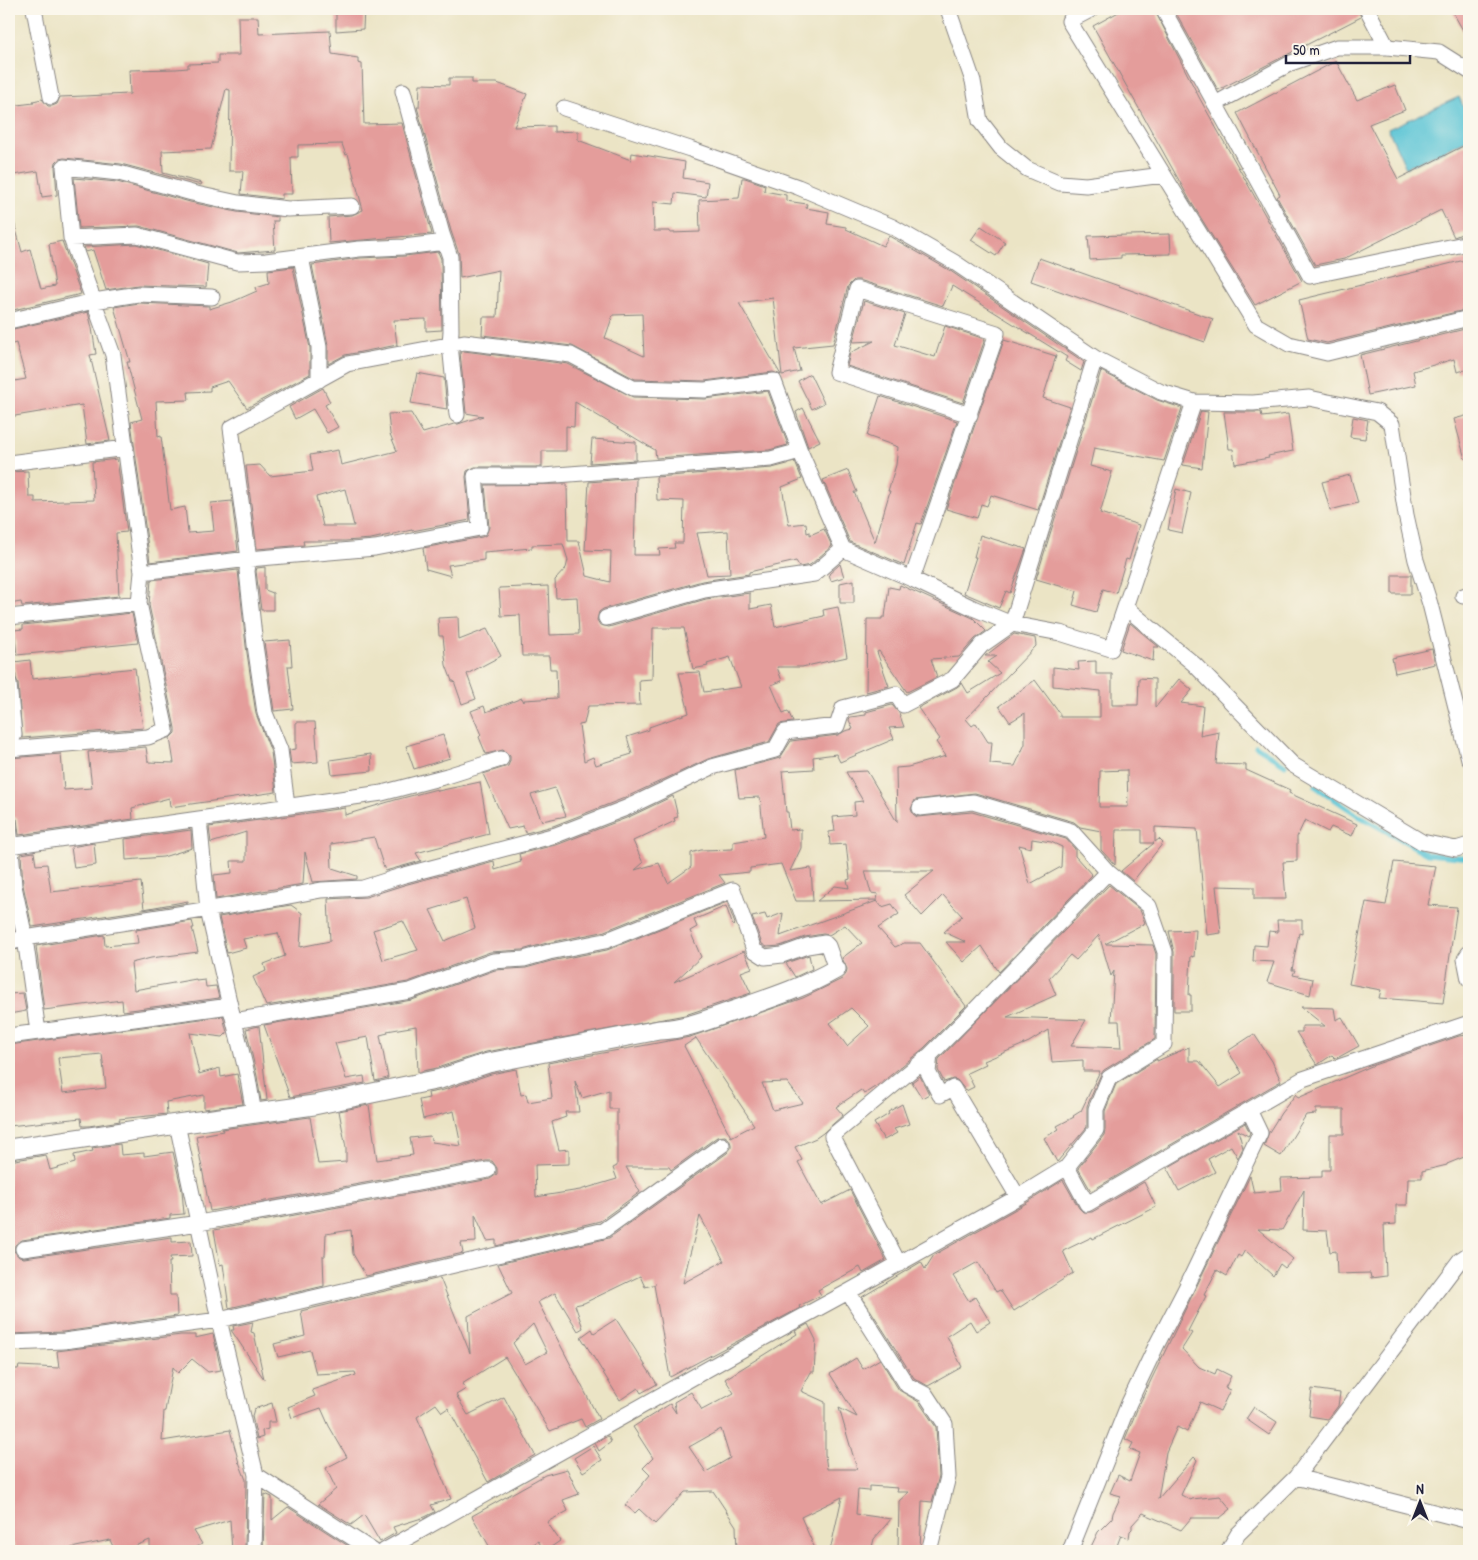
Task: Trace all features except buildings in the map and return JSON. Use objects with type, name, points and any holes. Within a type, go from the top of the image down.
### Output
[{"type":"street","points":[[34,9],[51,97]]},
{"type":"street","points":[[948,9],[973,81],[980,121],[1001,148],[1027,168],[1060,183],[1086,185],[1163,175]]},
{"type":"street","points":[[1092,9],[1070,21],[1256,325],[1289,344],[1327,353],[1469,318]]},
{"type":"street","points":[[1163,9],[1310,276],[1469,244]]},
{"type":"street","points":[[1366,9],[1387,47]]},
{"type":"street","points":[[1215,104],[1291,63],[1337,47],[1387,47],[1439,52],[1469,70]]},
{"type":"street","points":[[403,91],[450,257],[450,344],[457,415]]},
{"type":"street","points":[[564,108],[789,184],[893,227],[954,262],[1095,358],[1161,392],[1194,402],[1253,403],[1309,398],[1377,412],[1392,424],[1406,516],[1416,560],[1430,604],[1469,759]]},
{"type":"street","points":[[9,749],[148,736],[166,730],[139,603],[142,572],[113,356],[71,238],[64,167],[119,173],[192,193],[238,203],[288,209],[352,206]]},
{"type":"street","points":[[71,238],[137,235],[237,262],[445,242]]},
{"type":"street","points":[[301,257],[319,348],[319,380]]},
{"type":"street","points":[[912,579],[970,415],[997,334],[857,289],[836,372],[970,415]]},
{"type":"street","points":[[9,321],[94,301],[138,294],[212,297]]},
{"type":"street","points":[[287,806],[280,750],[265,713],[248,581],[249,559],[231,428],[347,364],[464,342],[571,356],[633,388],[705,390],[774,381],[800,451],[843,549],[1012,624],[1060,633],[1111,649],[1194,402]]},
{"type":"street","points":[[9,943],[26,938],[208,910],[321,890],[363,888],[401,876],[556,835],[626,808],[712,766],[776,750],[785,732],[837,726],[843,708],[896,694],[903,705],[953,679],[982,645],[1012,624],[1095,358]]},
{"type":"street","points":[[9,463],[126,448]]},
{"type":"street","points":[[142,572],[249,559],[375,548],[480,528],[475,476],[543,476],[771,459],[800,451]]},
{"type":"street","points":[[606,618],[704,590],[814,574],[843,549]]},
{"type":"street","points":[[9,617],[139,603]]},
{"type":"street","points":[[1125,607],[1194,664],[1293,765],[1422,842],[1456,849],[1469,845]]},
{"type":"street","points":[[9,684],[14,735],[9,742]]},
{"type":"street","points":[[10,846],[382,793],[448,776],[501,759]]},
{"type":"street","points":[[384,1551],[407,1546],[745,1348],[899,1264],[1067,1168],[1096,1130],[1096,1109],[1109,1078],[1164,1044],[1166,952],[1149,906],[1108,872],[1071,831],[973,802],[920,808]]},
{"type":"street","points":[[199,819],[208,910],[248,1078],[254,1114]]},
{"type":"street","points":[[9,824],[14,886],[26,938],[38,1032]]},
{"type":"street","points":[[899,1264],[832,1136],[930,1055],[1108,872]]},
{"type":"street","points":[[9,1149],[314,1106],[440,1079],[488,1063],[659,1030],[679,1029],[793,991],[836,969],[828,946],[825,943],[807,946],[782,955],[765,956],[754,950],[733,890],[605,941],[524,959],[492,961],[410,991],[234,1021]]},
{"type":"street","points":[[1469,953],[1465,959],[1469,979]]},
{"type":"street","points":[[9,1036],[230,1006]]},
{"type":"street","points":[[1067,1168],[1087,1204],[1303,1079],[1469,1023]]},
{"type":"street","points":[[930,1055],[928,1072],[940,1095],[954,1088],[1018,1197]]},
{"type":"street","points":[[1070,1551],[1129,1403],[1156,1344],[1186,1290],[1260,1133],[1250,1110]]},
{"type":"street","points":[[176,1124],[219,1320],[256,1475],[254,1551]]},
{"type":"street","points":[[9,1342],[64,1341],[219,1320],[604,1230],[722,1145]]},
{"type":"street","points":[[23,1249],[199,1223],[488,1170]]},
{"type":"street","points":[[1228,1551],[1238,1534],[1296,1477],[1460,1260],[1469,1254]]},
{"type":"street","points":[[848,1292],[907,1385],[926,1395],[945,1424],[948,1477],[928,1551]]},
{"type":"street","points":[[256,1475],[353,1540],[373,1551]]},
{"type":"street","points":[[1296,1477],[1469,1520]]},
{"type":"water","points":[[1459,97],[1469,119],[1469,139],[1406,168],[1388,129]]},
{"type":"waterway","points":[[1256,746],[1285,765]]},
{"type":"waterway","points":[[1316,787],[1359,816],[1427,854],[1469,858]]}]
